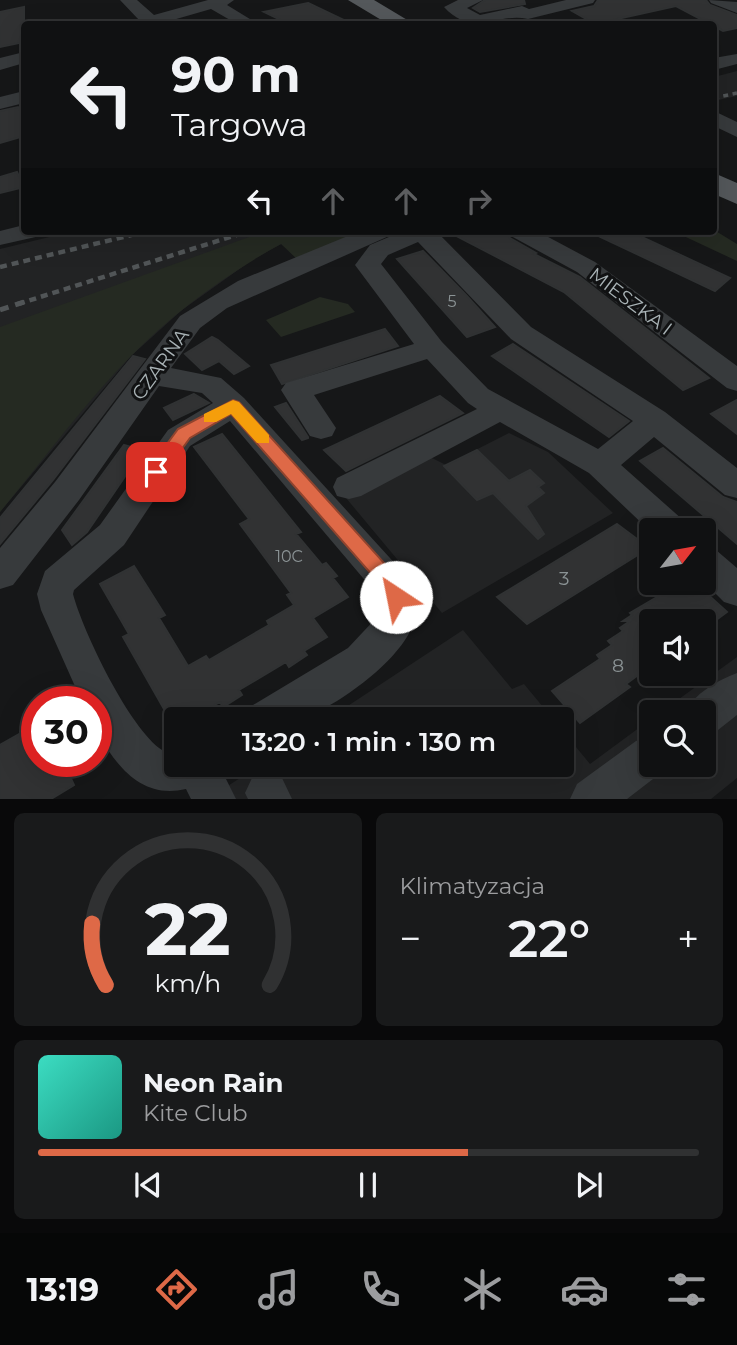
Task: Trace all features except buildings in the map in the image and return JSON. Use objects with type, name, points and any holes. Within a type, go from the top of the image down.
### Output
[{"type":"main road","points":[[358,0],[413,21]]},
{"type":"main road","points":[[391,0],[413,21]]},
{"type":"main road","points":[[717,184],[737,195]]},
{"type":"main road","points":[[717,210],[737,221]]},
{"type":"street","points":[[128,0],[151,21]]},
{"type":"street","points":[[151,0],[160,12],[153,21]]},
{"type":"street","points":[[475,0],[452,7],[478,20],[587,0]]},
{"type":"street","points":[[498,0],[543,21]]},
{"type":"street","points":[[717,0],[737,8]]},
{"type":"street","points":[[155,21],[219,2],[245,21]]},
{"type":"street","points":[[0,64],[21,58]]},
{"type":"street","points":[[717,63],[737,59]]},
{"type":"street","points":[[0,73],[21,75]]},
{"type":"street","points":[[0,103],[21,98]]},
{"type":"street","points":[[717,119],[737,131]]},
{"type":"street","points":[[0,238],[21,233]]},
{"type":"street","name":"CZARNA","points":[[0,574],[153,375],[190,322],[203,311],[247,287],[371,235]]},
{"type":"street","points":[[416,235],[379,250],[369,260],[368,265],[432,348],[470,389],[496,408],[600,465],[658,518]]},
{"type":"street","points":[[426,235],[521,333],[654,420],[737,486]]},
{"type":"street","name":"MIESZKA I","points":[[526,235],[586,267],[737,381]]},
{"type":"street","points":[[321,429],[296,390],[432,348]]},
{"type":"street","points":[[153,375],[211,385],[233,405],[387,580],[396,597],[397,616],[390,634],[374,650],[286,707]]},
{"type":"street","points":[[164,771],[155,770],[138,759],[117,727],[59,610],[55,594],[64,575],[100,547],[121,524],[179,438],[233,405]]},
{"type":"street","points":[[349,487],[487,417],[496,408]]},
{"type":"street","points":[[600,465],[654,420]]},
{"type":"street","points":[[716,571],[737,591]]},
{"type":"street","points":[[716,707],[737,691]]},
{"type":"street","points":[[592,799],[639,764]]},
{"type":"street","points":[[202,777],[214,799]]},
{"type":"shaded area","points":[[737,71],[737,96],[717,100],[717,76]]},
{"type":"shaded area","points":[[717,232],[737,244],[737,261],[682,235],[717,235]]},
{"type":"shaded area","points":[[58,235],[298,235],[252,260],[182,310],[131,356],[0,512],[0,249]]},
{"type":"shaded area","points":[[255,235],[361,235],[299,261],[281,244],[202,294],[165,324],[114,374],[0,512],[0,327]]},
{"type":"shaded area","points":[[320,297],[348,304],[355,312],[281,337],[266,320]]},
{"type":"shaded area","points":[[509,433],[548,452],[613,513],[442,613],[346,498],[430,457],[446,465]]},
{"type":"shaded area","points":[[463,630],[512,689],[524,684],[543,707],[346,707]]},
{"type":"shaded area","points":[[737,657],[737,778],[711,799],[208,799],[242,777],[574,777],[574,745],[590,764],[639,728],[639,777],[716,777],[716,700],[678,700],[697,686],[716,686],[716,672]]},
{"type":"railway","points":[[717,97],[737,93]]},
{"type":"railway","points":[[0,267],[132,235]]},
{"type":"railway","points":[[18,304],[236,235]]},
{"type":"railway","points":[[18,304],[24,302]]},
{"type":"railway","points":[[0,310],[18,304]]},
{"type":"slow traffic","points":[[210,418],[233,405],[263,439]]},
{"type":"route","points":[[156,472],[179,438],[233,405],[387,580],[396,597]]}]
